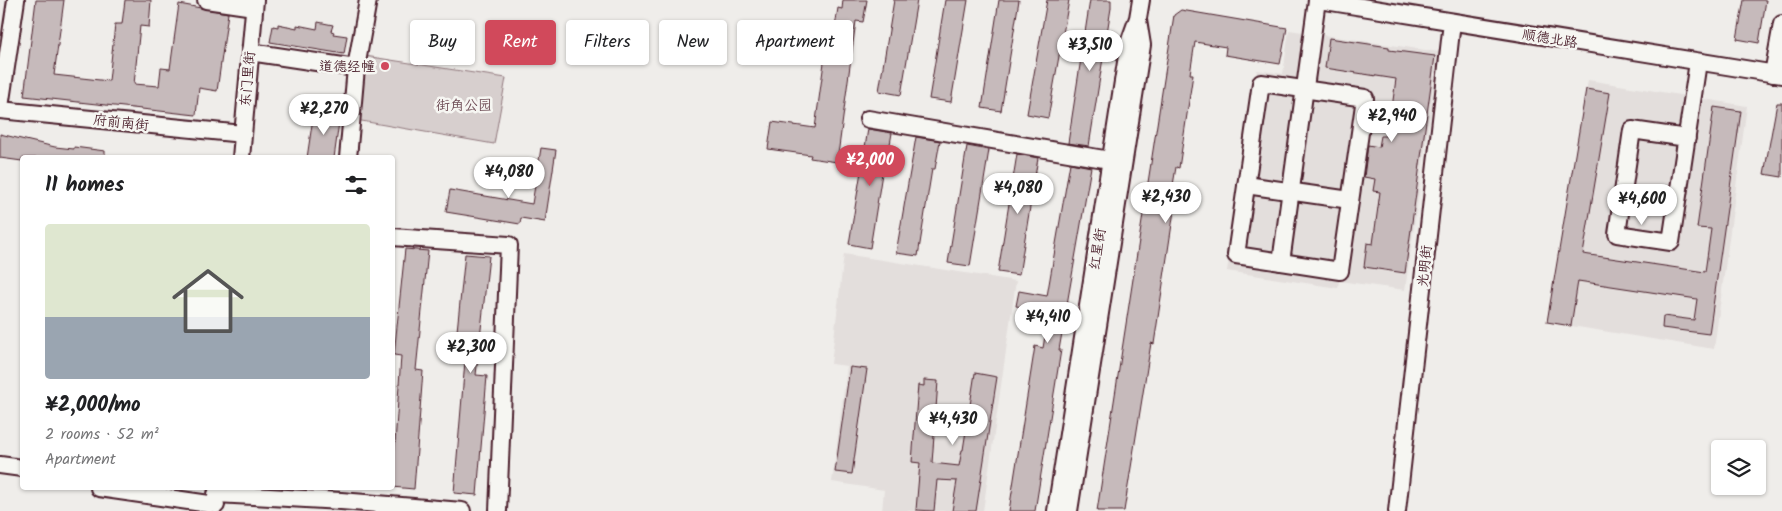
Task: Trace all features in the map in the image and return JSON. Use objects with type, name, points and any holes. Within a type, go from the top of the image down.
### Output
[{"type":"street","points":[[0,108],[16,0]]},
{"type":"street","points":[[206,0],[254,4]]},
{"type":"street","points":[[348,155],[356,68],[368,0]]},
{"type":"street","name":"红星街","points":[[1056,511],[1129,43],[1138,18],[1140,0]]},
{"type":"street","points":[[1281,262],[1318,0]]},
{"type":"street","name":"顺德北路","points":[[1318,0],[1778,75]]},
{"type":"street","name":"东门里街","points":[[241,155],[254,4]]},
{"type":"street","name":"红星街","points":[[1070,511],[1142,45],[1138,18]]},
{"type":"street","name":"光明街","points":[[1397,511],[1452,22]]},
{"type":"street","points":[[1778,75],[1782,24]]},
{"type":"street","points":[[250,52],[356,68]]},
{"type":"street","points":[[1687,138],[1632,130],[1617,234],[1671,242],[1687,138],[1698,62]]},
{"type":"street","points":[[1261,83],[1365,98],[1340,271],[1236,255],[1246,185],[1261,83]]},
{"type":"street","name":"府前南街","points":[[0,108],[243,134]]},
{"type":"street","points":[[868,119],[1110,160]]},
{"type":"street","points":[[1246,185],[1350,200]]},
{"type":"street","points":[[395,237],[509,245],[498,511]]},
{"type":"street","points":[[0,465],[20,468]]},
{"type":"street","points":[[120,490],[216,499],[341,501],[462,511]]},
{"type":"shaded area","points":[[1289,30],[1439,52],[1405,290],[1339,281],[1338,288],[1227,271],[1257,70],[1283,74]]},
{"type":"shaded area","points":[[1588,80],[1747,106],[1714,349],[1547,322]]},
{"type":"shaded area","points":[[844,254],[1016,281],[983,511],[882,511],[884,490],[832,482],[847,366],[831,364]]},
{"type":"green space","name":"街角公园","points":[[365,56],[410,63],[410,65],[423,65],[506,78],[494,144],[356,120]]},
{"type":"building","points":[[36,0],[64,0],[54,75],[109,81],[115,24],[122,24],[125,0],[151,0],[149,27],[140,26],[134,84],[159,86],[161,68],[170,69],[179,4],[228,13],[217,91],[199,88],[196,115],[24,96]]},
{"type":"building","points":[[843,0],[867,0],[863,22],[856,21],[853,43],[853,20],[836,20],[838,8],[842,9]]},
{"type":"building","points":[[894,0],[917,0],[901,95],[879,91]]},
{"type":"building","points":[[945,0],[968,0],[951,102],[929,99]]},
{"type":"building","points":[[999,0],[1019,0],[1001,111],[982,108]]},
{"type":"building","points":[[1047,0],[1069,0],[1048,118],[1027,114]]},
{"type":"building","points":[[1090,0],[1111,0],[1111,8],[1089,146],[1068,143]]},
{"type":"building","points":[[1744,0],[1766,0],[1759,43],[1737,39]]},
{"type":"building","points":[[1181,10],[1287,28],[1280,64],[1225,55],[1226,47],[1195,42],[1190,74],[1193,74],[1179,168],[1176,167],[1170,203],[1175,204],[1154,344],[1151,343],[1124,511],[1097,511],[1174,15]]},
{"type":"building","points":[[318,22],[333,25],[331,31],[334,32],[333,34],[347,36],[344,54],[270,42],[273,26],[278,27],[278,24],[297,28],[297,25],[317,29]]},
{"type":"building","points":[[1329,38],[1389,47],[1389,50],[1435,56],[1405,273],[1364,267],[1367,243],[1373,244],[1380,192],[1373,191],[1375,179],[1364,177],[1368,145],[1379,147],[1381,136],[1388,136],[1396,79],[1325,68]]},
{"type":"building","points":[[824,65],[850,65],[837,162],[810,158],[811,155],[768,149],[772,122],[815,128]]},
{"type":"building","points":[[1586,89],[1610,93],[1583,254],[1705,272],[1711,229],[1697,228],[1714,107],[1741,111],[1709,334],[1662,328],[1663,316],[1694,320],[1697,299],[1578,281],[1571,326],[1547,322]]},
{"type":"building","points":[[1777,103],[1782,103],[1782,177],[1764,174]]},
{"type":"building","points":[[314,111],[340,115],[334,155],[307,155]]},
{"type":"building","points":[[868,129],[892,133],[887,161],[884,161],[870,248],[849,244]]},
{"type":"building","points":[[0,134],[55,147],[74,149],[74,147],[105,151],[105,155],[20,155],[20,161],[0,158]]},
{"type":"building","points":[[916,137],[940,141],[935,169],[932,169],[918,256],[896,253]]},
{"type":"building","points":[[967,146],[989,150],[970,266],[948,263]]},
{"type":"building","points":[[541,148],[556,150],[545,222],[521,218],[520,224],[446,212],[450,190],[532,204]]},
{"type":"building","points":[[1017,154],[1038,158],[1019,275],[998,272]]},
{"type":"building","points":[[1070,163],[1091,167],[1059,350],[1061,350],[1035,511],[1009,511],[1035,346],[1043,348],[1049,312],[1016,306],[1019,291],[1047,296]]},
{"type":"building","points":[[405,249],[428,251],[416,370],[423,371],[414,489],[395,487],[395,443],[401,356],[395,355]]},
{"type":"building","points":[[465,254],[489,256],[476,375],[487,376],[477,495],[454,493],[465,361],[454,360]]},
{"type":"building","points":[[850,367],[867,369],[852,474],[835,472]]},
{"type":"building","points":[[975,373],[997,377],[976,511],[952,511],[957,481],[937,480],[934,511],[916,510],[920,463],[912,462],[918,385],[924,386],[924,380],[938,381],[932,463],[959,466]]},
{"type":"place","name":"道德经幢","points":[[385,66]]}]
